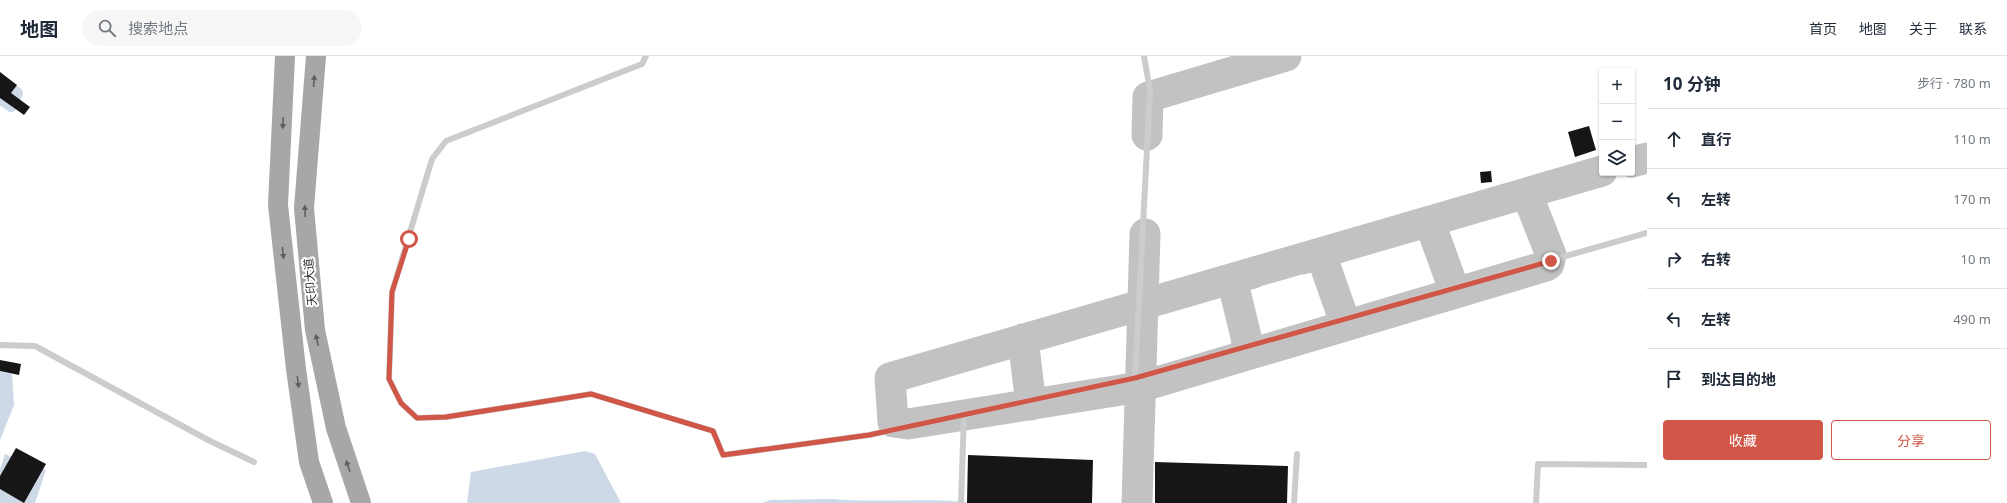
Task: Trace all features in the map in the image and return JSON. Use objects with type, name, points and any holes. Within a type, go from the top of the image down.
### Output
[{"type":"main road","name":"天印大道","points":[[285,56],[278,205],[296,369],[308,455],[323,503]]},
{"type":"main road","name":"天印大道","points":[[316,56],[304,208],[314,330],[336,428],[361,503]]},
{"type":"lane","points":[[646,56],[642,64],[446,141],[432,159],[392,292],[389,379],[401,403],[417,418],[439,417],[591,394],[713,431],[723,455],[869,435],[1135,378],[1647,233]]},
{"type":"lane","points":[[1135,378],[1150,91],[1144,56]]},
{"type":"lane","points":[[0,345],[35,346],[208,440],[254,462]]},
{"type":"lane","points":[[961,503],[964,415]]},
{"type":"lane","points":[[1294,503],[1297,454]]},
{"type":"lane","points":[[1536,503],[1538,464],[1647,465]]},
{"type":"water","points":[[0,371],[12,374],[14,405],[0,440]]},
{"type":"water","points":[[585,451],[595,454],[621,503],[467,503],[471,472]]},
{"type":"water","points":[[5,454],[46,470],[35,503],[0,503],[0,469]]},
{"type":"water","points":[[770,500],[941,500],[977,503],[762,503]]},
{"type":"building","points":[[0,72],[17,85],[11,93],[30,107],[24,115],[0,98]]},
{"type":"building","points":[[1589,126],[1596,150],[1575,157],[1568,132]]},
{"type":"building","points":[[1491,171],[1492,182],[1481,183],[1480,172]]},
{"type":"building","points":[[0,360],[21,364],[19,375],[0,371]]},
{"type":"building","points":[[16,448],[46,464],[24,503],[0,489],[0,476]]},
{"type":"building","points":[[968,455],[1093,460],[1092,503],[967,503]]},
{"type":"building","points":[[1155,462],[1288,466],[1287,503],[1155,503]]},
{"type":"waterway","points":[[0,82],[17,93],[11,106],[0,98]]},
{"type":"taxiway","points":[[1147,135],[1148,97],[1286,56]]},
{"type":"taxiway","points":[[1635,161],[1647,158]]},
{"type":"taxiway","points":[[1527,194],[1551,255],[1549,264],[1546,266],[1140,387],[908,424],[893,422],[890,378],[1335,250],[1599,172]]},
{"type":"taxiway","points":[[1430,223],[1452,284],[1453,288],[1449,295]]},
{"type":"taxiway","points":[[1137,503],[1145,234]]},
{"type":"taxiway","points":[[1302,259],[1321,254],[1342,314],[1342,319],[1338,328]]},
{"type":"taxiway","points":[[1241,357],[1248,345],[1232,279],[1253,273]]},
{"type":"taxiway","points":[[1023,339],[1031,405]]},
{"type":"route","points":[[409,239],[392,292],[389,379],[401,403],[417,418],[446,417],[591,394],[638,410],[713,431],[723,455],[869,435],[1135,378],[1551,261]]}]
